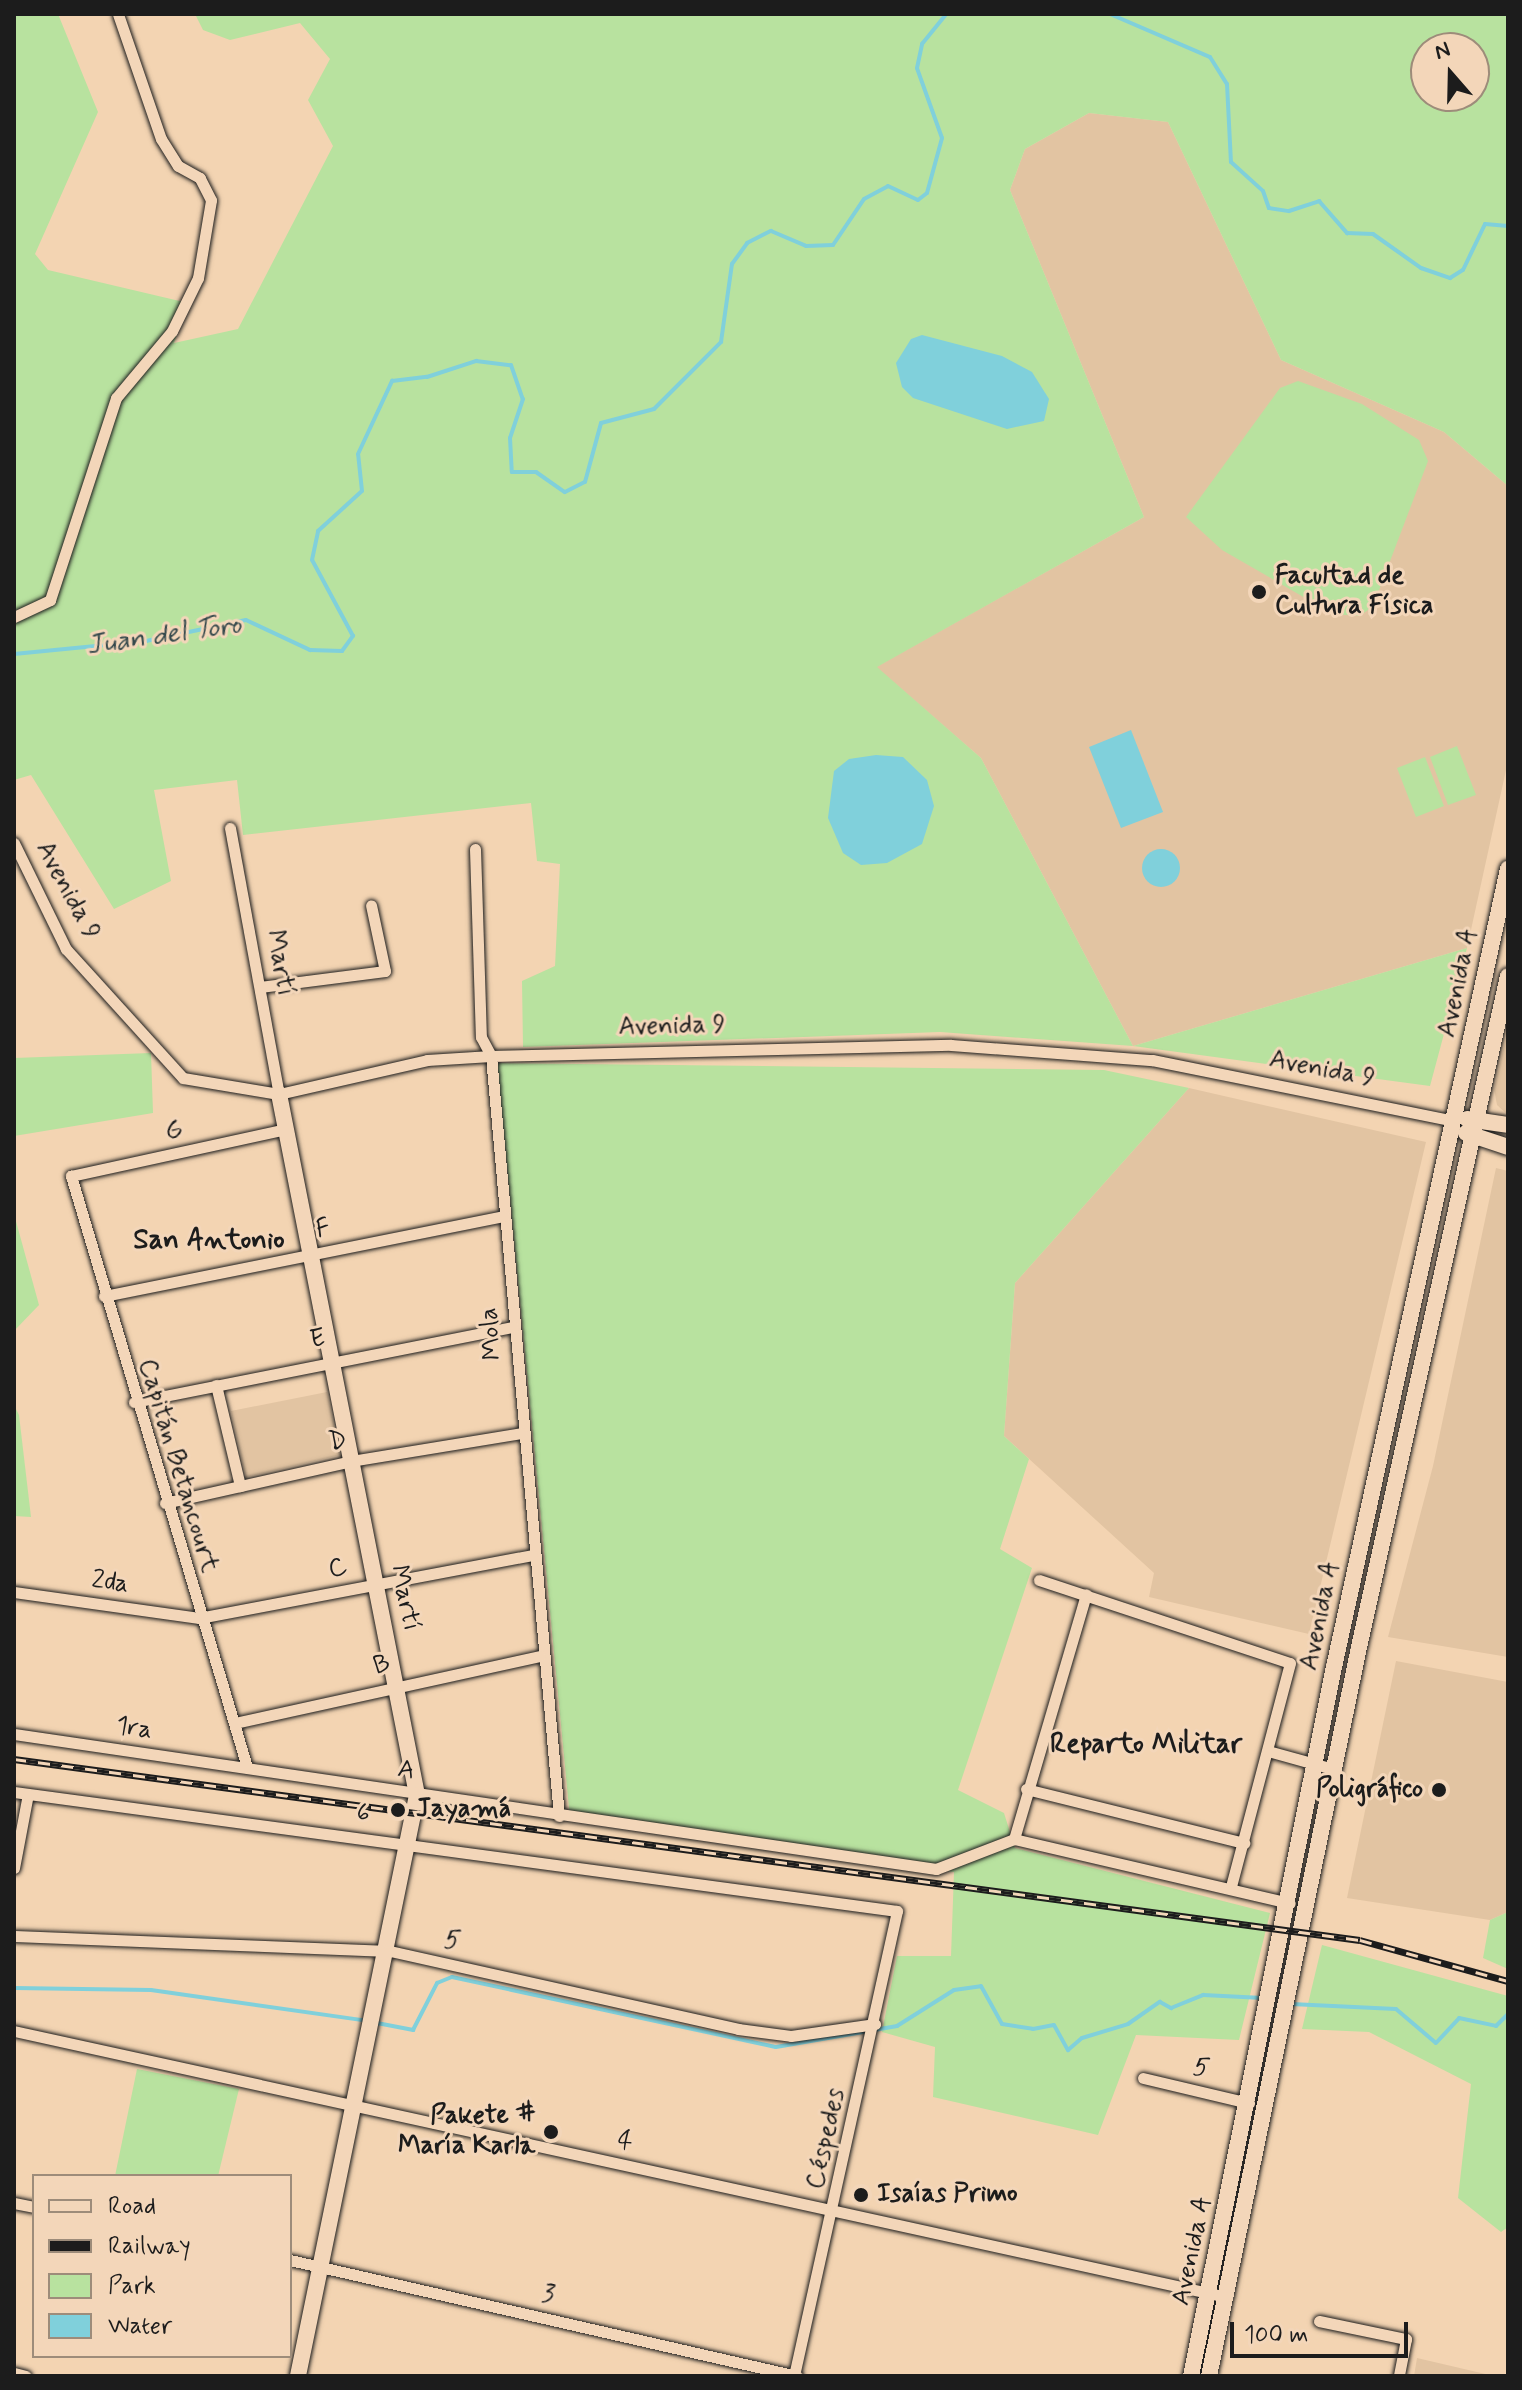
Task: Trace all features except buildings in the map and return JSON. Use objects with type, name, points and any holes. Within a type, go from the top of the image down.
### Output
[{"type":"main road","name":"Avenida A","points":[[1209,2376],[1286,2014],[1281,1990],[1290,1903],[1313,1765],[1508,869]]},
{"type":"main road","name":"Avenida A","points":[[1191,2376],[1268,2010],[1281,1990],[1333,1769],[1508,976]]},
{"type":"main road","name":"Martí","points":[[279,1094],[398,1685],[417,1795],[390,1951],[298,2376]]},
{"type":"main road","name":"Avenida 9","points":[[1454,1121],[1476,1117],[1508,1125]]},
{"type":"main road","points":[[1454,1121],[1472,1139],[1508,1147]]},
{"type":"street","points":[[14,617],[50,600],[116,398],[172,331],[198,278],[211,200],[200,178],[178,166],[161,139],[118,14]]},
{"type":"street","name":"Martí","points":[[230,828],[279,1094]]},
{"type":"street","name":"Avenida 9","points":[[14,843],[66,949],[183,1078],[279,1094],[327,1079],[491,1056],[966,1046],[1152,1060],[1454,1121]]},
{"type":"street","name":"Mola","points":[[475,849],[481,1037],[491,1056],[540,1656],[559,1816]]},
{"type":"street","points":[[260,987],[385,971],[371,905]]},
{"type":"street","name":"G","points":[[71,1176],[286,1129]]},
{"type":"street","name":"Capitán Betancourt","points":[[71,1176],[134,1402],[247,1767]]},
{"type":"street","name":"F","points":[[104,1296],[504,1216]]},
{"type":"street","name":"E","points":[[134,1402],[331,1359],[513,1327]]},
{"type":"street","points":[[216,1385],[240,1486]]},
{"type":"street","name":"D","points":[[165,1503],[351,1461],[522,1433]]},
{"type":"street","name":"C","points":[[199,1618],[532,1555]]},
{"type":"street","points":[[1039,1580],[1290,1663],[1231,1886]]},
{"type":"street","name":"2da","points":[[14,1592],[199,1618]]},
{"type":"street","points":[[1086,1594],[1026,1789],[1014,1839],[1231,1886],[1290,1903]]},
{"type":"street","name":"B","points":[[235,1723],[540,1656]]},
{"type":"street","name":"1ra","points":[[14,1734],[247,1767]]},
{"type":"street","points":[[1268,1751],[1333,1769]]},
{"type":"street","name":"A","points":[[247,1767],[417,1795],[936,1869],[1014,1839]]},
{"type":"street","points":[[1026,1789],[1244,1843]]},
{"type":"street","name":"6","points":[[14,1792],[411,1842],[897,1911]]},
{"type":"street","points":[[14,1868],[28,1794]]},
{"type":"street","name":"Céspedes","points":[[795,2376],[897,1911]]},
{"type":"street","name":"5","points":[[14,1936],[390,1951],[738,2029],[791,2036],[874,2024]]},
{"type":"street","name":"4","points":[[14,2031],[1227,2297]]},
{"type":"street","name":"5","points":[[1143,2078],[1249,2103]]},
{"type":"street","name":"3","points":[[292,2260],[795,2376]]},
{"type":"street","points":[[1319,2321],[1406,2339],[1399,2376]]},
{"type":"street","points":[[14,2373],[26,2376]]},
{"type":"shaded area","name":"Facultad de Cultura Física","points":[[1089,113],[1168,122],[1281,360],[1444,432],[1508,486],[1508,761],[1467,948],[1133,1046],[981,758],[876,667],[1144,517],[1010,190],[1025,149]]},
{"type":"shaded area","points":[[1508,1029],[1508,1115],[1497,1105],[1494,1089]]},
{"type":"shaded area","points":[[1189,1088],[1426,1142],[1309,1634],[1149,1597],[1154,1573],[1004,1436],[1015,1283]]},
{"type":"shaded area","points":[[1496,1168],[1508,1171],[1508,1657],[1388,1637],[1433,1466]]},
{"type":"shaded area","points":[[327,1392],[340,1455],[246,1477],[231,1411]]},
{"type":"shaded area","name":"Poligráfico","points":[[1396,1661],[1508,1682],[1508,1912],[1490,1920],[1347,1898]]},
{"type":"shaded area","points":[[1417,2358],[1494,2376],[1414,2376]]},
{"type":"green space","points":[[14,14],[58,14],[98,112],[35,254],[48,270],[188,303],[174,343],[238,329],[333,146],[308,100],[330,59],[300,23],[230,40],[203,30],[195,14],[1508,14],[1508,486],[1444,432],[1281,360],[1168,122],[1089,113],[1025,149],[1010,190],[1144,517],[877,667],[981,758],[1133,1046],[940,1032],[523,1047],[522,981],[555,966],[560,864],[537,861],[531,803],[243,835],[237,780],[154,790],[171,881],[114,909],[31,775],[14,780]]},
{"type":"green space","points":[[1298,381],[1362,404],[1419,440],[1428,461],[1373,606],[1360,616],[1333,614],[1222,550],[1186,517],[1280,388]]},
{"type":"green space","points":[[1457,746],[1476,795],[1448,805],[1430,757]]},
{"type":"green space","points":[[1425,757],[1444,806],[1416,817],[1397,768]]},
{"type":"green space","points":[[1467,948],[1430,1086],[1133,1046]]},
{"type":"green space","points":[[151,1053],[153,1113],[14,1136],[14,1058]]},
{"type":"green space","points":[[497,1063],[1104,1070],[1189,1088],[1015,1283],[1004,1436],[1029,1459],[1000,1549],[1032,1568],[958,1790],[1004,1813],[1015,1848],[1270,1913],[1239,2040],[1136,2035],[1098,2135],[933,2097],[935,2047],[882,2032],[897,1956],[951,1956],[954,1872],[570,1818]]},
{"type":"green space","points":[[14,1214],[39,1305],[14,1331]]},
{"type":"green space","points":[[14,1405],[19,1415],[31,1517],[14,1516]]},
{"type":"green space","points":[[1508,1912],[1508,1969],[1483,1958],[1490,1920]]},
{"type":"green space","points":[[1322,1945],[1508,1996],[1508,2227],[1501,2232],[1458,2198],[1471,2084],[1369,2032],[1302,2029]]},
{"type":"green space","points":[[137,2069],[239,2089],[218,2174],[115,2174]]},
{"type":"water","points":[[922,335],[1002,356],[1032,372],[1049,399],[1044,421],[1007,429],[913,398],[902,387],[896,363],[911,339]]},
{"type":"water","points":[[1131,730],[1163,812],[1121,828],[1089,747]]},
{"type":"water","points":[[876,755],[903,757],[927,780],[934,806],[922,844],[887,863],[861,865],[843,853],[828,818],[834,771],[849,759]]},
{"type":"water","points":[[1161,849],[1174,855],[1180,868],[1174,881],[1161,887],[1148,881],[1142,868],[1148,855]]},
{"type":"waterway","name":"Juan del Toro","points":[[14,654],[146,641],[246,620],[310,650],[342,651],[353,636],[312,560],[318,531],[362,491],[358,454],[392,381],[427,377],[476,361],[511,365],[523,399],[510,438],[512,472],[536,472],[565,492],[585,482],[601,423],[654,409],[721,342],[732,264],[747,243],[771,231],[806,246],[833,245],[864,199],[888,186],[918,200],[927,193],[942,138],[917,68],[922,44],[946,14]]},
{"type":"waterway","name":"Juan del Toro","points":[[1110,14],[1210,57],[1227,84],[1231,162],[1263,191],[1269,208],[1289,211],[1319,201],[1347,233],[1373,234],[1421,268],[1450,278],[1463,270],[1485,224],[1508,226]]},
{"type":"waterway","points":[[377,2023],[413,2030],[437,1983],[452,1977],[776,2047],[897,2026],[954,1990],[981,1986],[1002,2024],[1033,2029],[1054,2025],[1068,2050],[1082,2038],[1128,2024],[1160,2002],[1171,2008],[1203,1995],[1263,1998]]},
{"type":"waterway","points":[[14,1988],[151,1990],[368,2021]]},
{"type":"waterway","points":[[1291,2004],[1396,2009],[1436,2043],[1459,2018],[1496,2026],[1508,2014]]},
{"type":"railway","points":[[14,1759],[1360,1940],[1508,1981]]},
{"type":"place","name":"Facultad de Cultura Física","points":[[1259,592]]},
{"type":"place","name":"Poligráfico","points":[[1439,1790]]},
{"type":"place","name":"Jayamá","points":[[398,1810]]},
{"type":"place","name":"Pakete # María Karla","points":[[551,2132]]},
{"type":"place","name":"Isaías Primo","points":[[861,2195]]},
{"type":"district","name":"San Antonio","points":[[209,1241]]},
{"type":"district","name":"Reparto Militar","points":[[1146,1745]]}]
